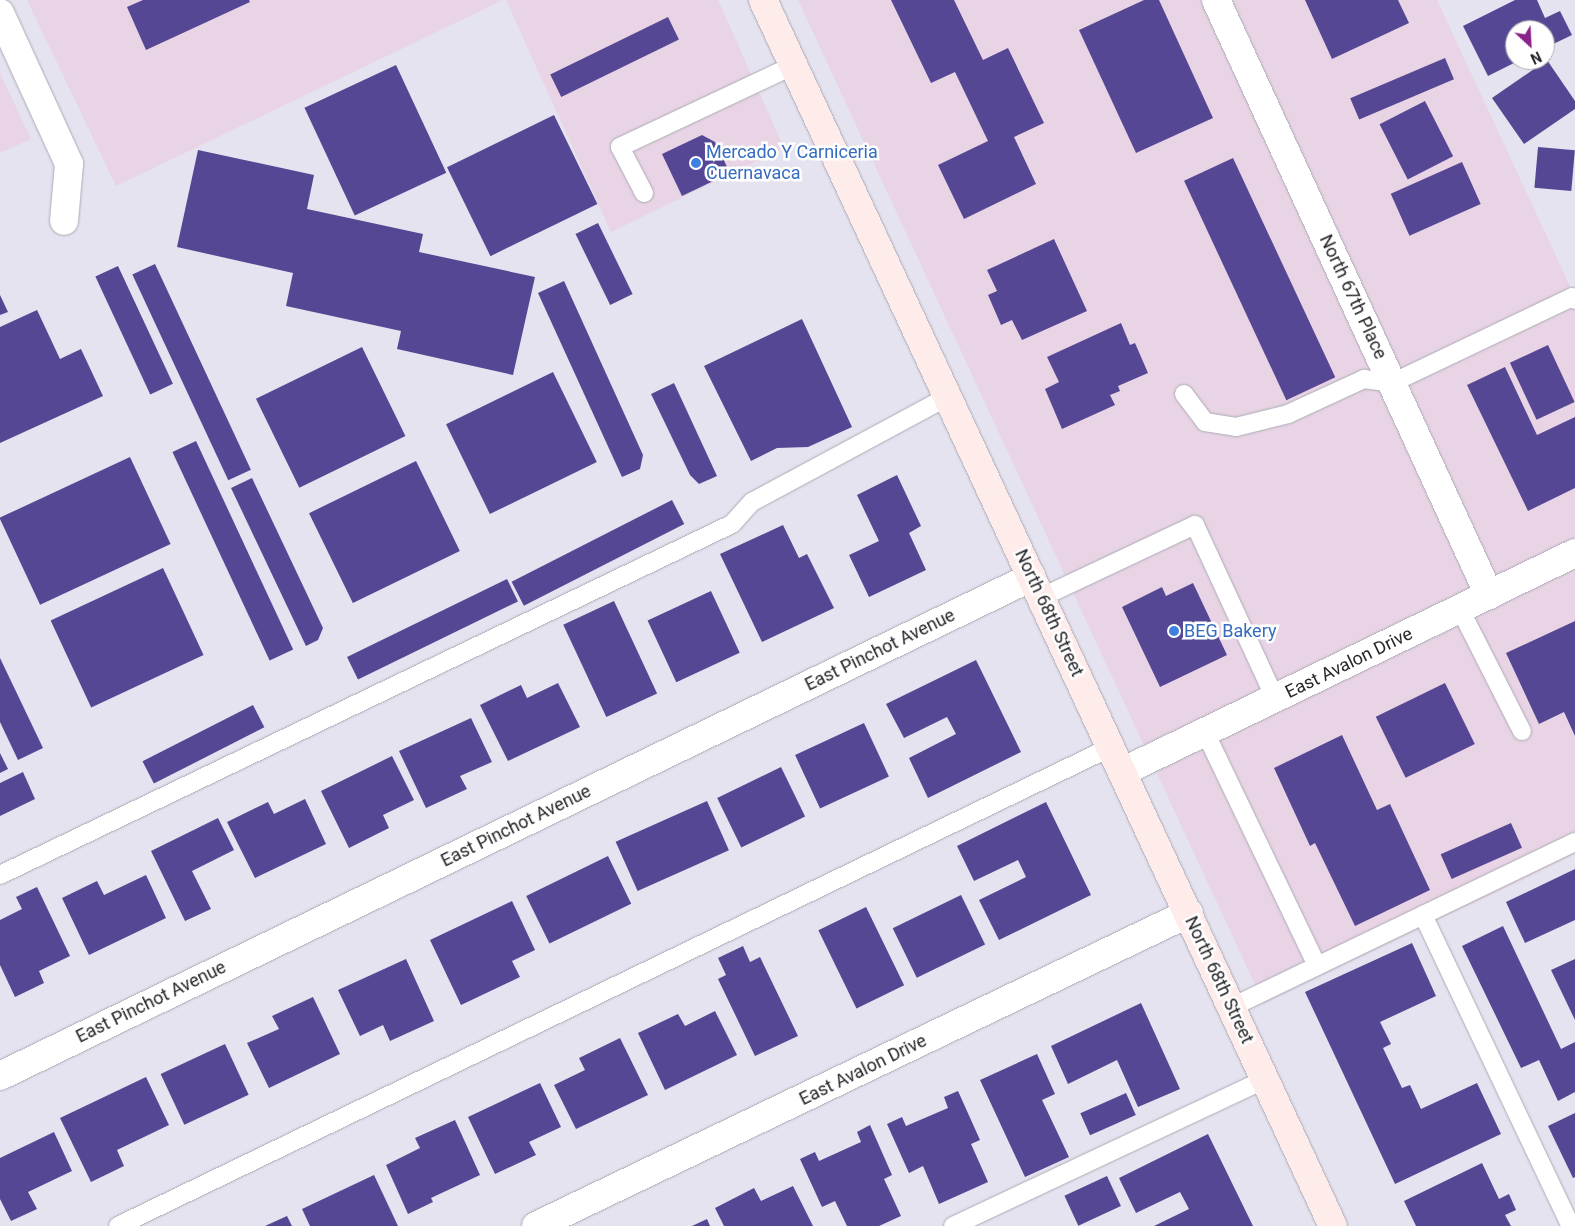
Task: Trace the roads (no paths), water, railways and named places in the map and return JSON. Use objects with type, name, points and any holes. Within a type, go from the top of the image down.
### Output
[{"type":"main road","name":"North 68th Street","points":[[763,0],[1189,914],[1332,1226]]},
{"type":"street","name":"North 67th Place","points":[[1216,0],[1489,594]]},
{"type":"street","points":[[0,13],[69,164],[64,221]]},
{"type":"street","name":"East Avalon Drive","points":[[1122,772],[1575,553]]},
{"type":"street","name":"East Pinchot Avenue","points":[[0,1076],[1037,587]]},
{"type":"street","name":"East Avalon Drive","points":[[536,1226],[1189,914]]},
{"type":"lane","points":[[644,193],[620,147],[794,65]]},
{"type":"lane","points":[[1184,394],[1205,422],[1236,427],[1288,414],[1364,379],[1392,382],[1575,298]]},
{"type":"lane","points":[[0,875],[732,524],[752,502],[948,396]]},
{"type":"lane","points":[[1037,587],[1194,525],[1275,698]]},
{"type":"lane","points":[[1460,609],[1522,731]]},
{"type":"lane","points":[[1205,732],[1317,966]]},
{"type":"lane","points":[[118,1226],[1111,747]]},
{"type":"lane","points":[[1232,1007],[1575,842]]},
{"type":"lane","points":[[1423,915],[1571,1226]]},
{"type":"lane","points":[[953,1226],[1265,1079]]},
{"type":"place","name":"Mercado Y Carniceria Cuernavaca","points":[[696,163]]},
{"type":"place","name":"BEG Bakery","points":[[1174,631]]}]
